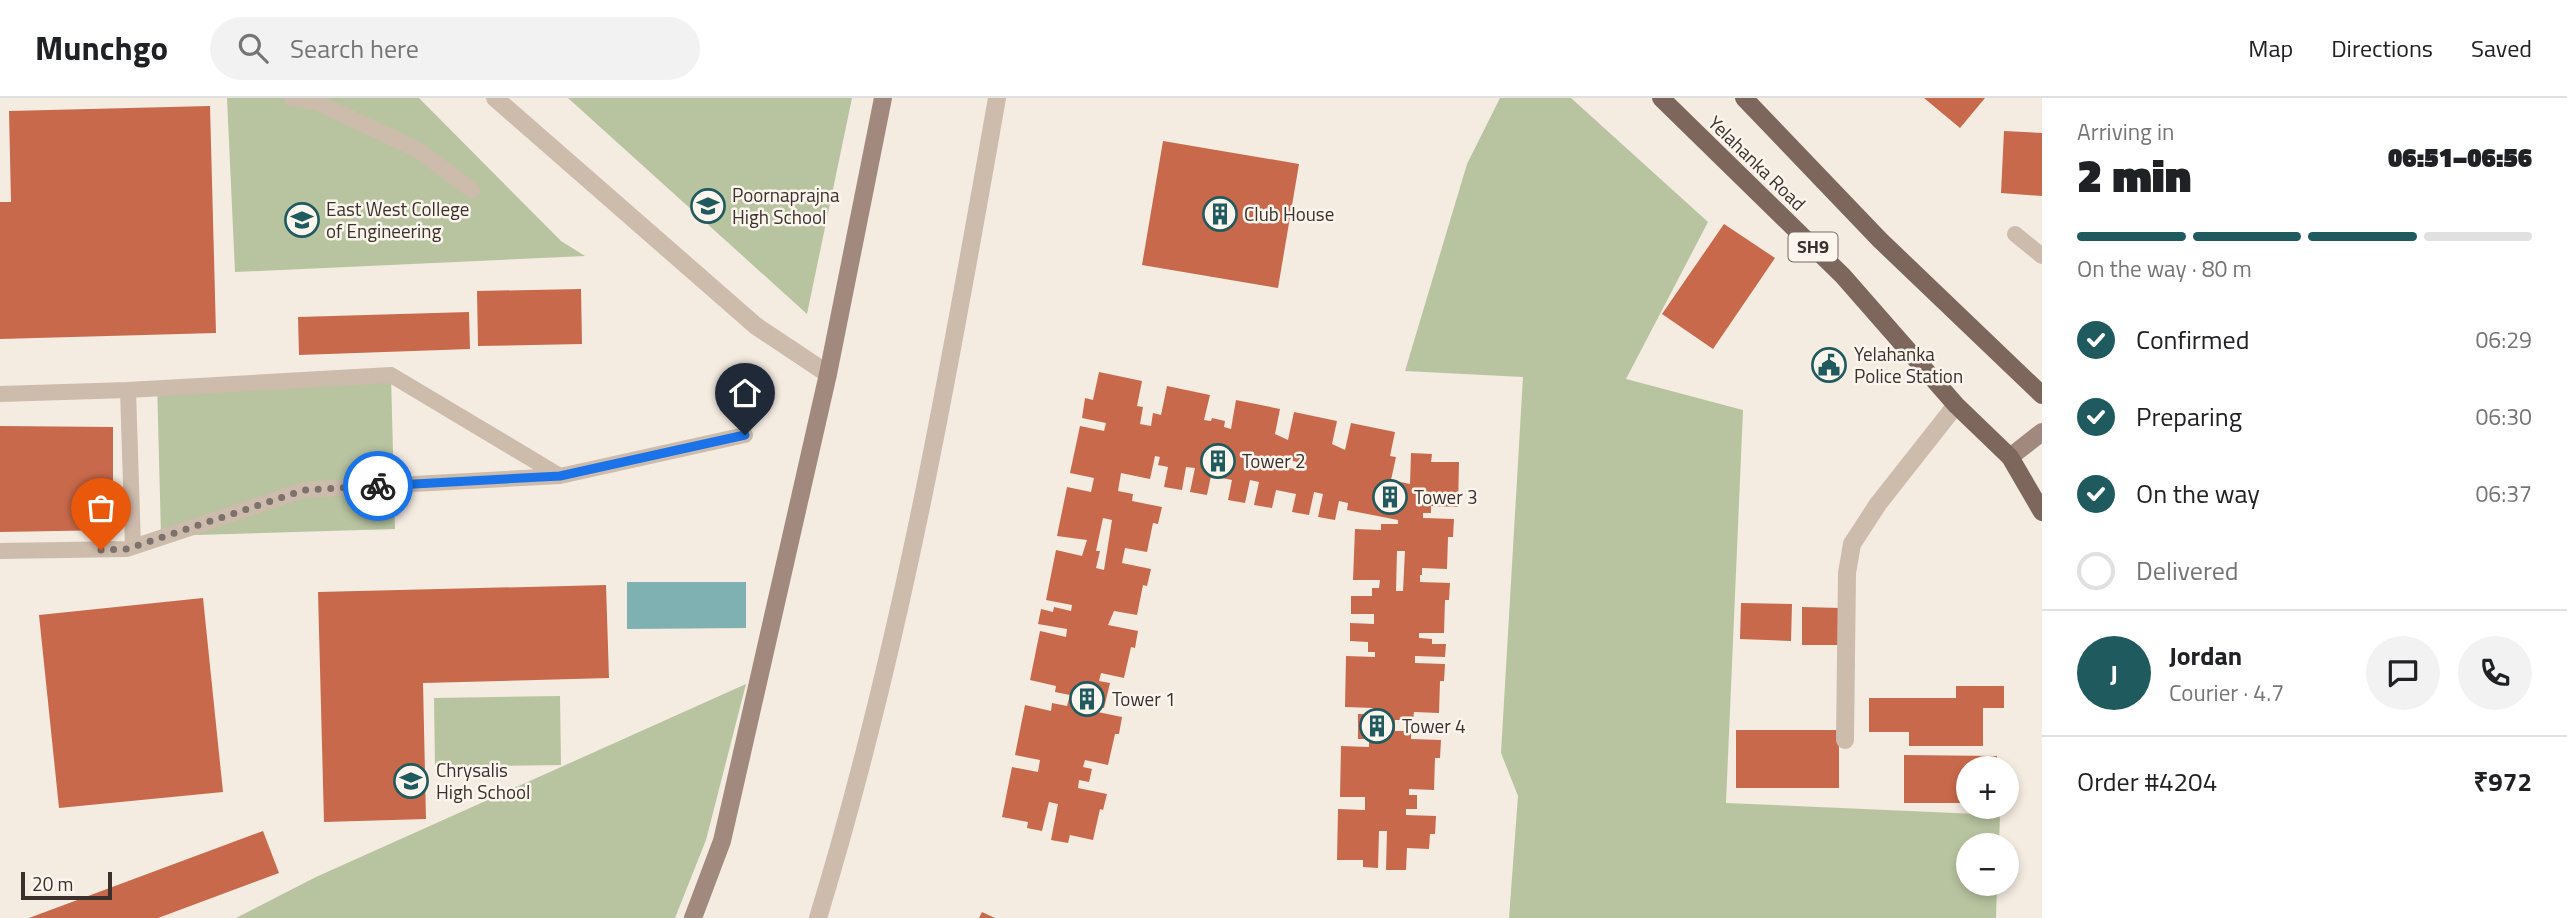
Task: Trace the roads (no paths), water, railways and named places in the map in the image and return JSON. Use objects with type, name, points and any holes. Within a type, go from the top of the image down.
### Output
[{"type":"main road","name":"Yelahanka Road","points":[[1661,98],[1843,276],[1956,405],[2010,457],[2042,512]]},
{"type":"main road","name":"Yelahanka Road","points":[[1744,98],[1880,240],[2042,395]]},
{"type":"street","points":[[495,98],[756,326],[828,374]]},
{"type":"street","points":[[693,918],[722,841],[828,374],[883,98]]},
{"type":"street","points":[[818,918],[874,714],[939,416],[997,98]]},
{"type":"street","points":[[1845,740],[1846,573],[1852,544],[1878,504],[1956,405]]},
{"type":"street","points":[[2010,457],[2042,432]]},
{"type":"lane","points":[[292,98],[316,102],[418,150],[472,190]]},
{"type":"lane","points":[[2015,234],[2042,256]]},
{"type":"lane","points":[[0,394],[128,390],[391,374],[560,476]]},
{"type":"lane","points":[[128,390],[133,547]]},
{"type":"lane","points":[[0,551],[127,549],[304,490],[560,476],[745,435]]},
{"type":"water","points":[[627,582],[746,582],[746,628],[627,629]]},
{"type":"place","name":"Poornaprajna High School","points":[[708,206]]},
{"type":"place","name":"Club House","points":[[1220,214]]},
{"type":"place","name":"East West College of Engineering","points":[[302,220]]},
{"type":"place","name":"Yelahanka Police Station","points":[[1829,365]]},
{"type":"place","name":"Tower 2","points":[[1218,461]]},
{"type":"place","name":"Tower 3","points":[[1390,497]]},
{"type":"place","name":"Tower 1","points":[[1087,699]]},
{"type":"place","name":"Tower 4","points":[[1377,726]]},
{"type":"place","name":"Chrysalis High School","points":[[411,781]]}]
